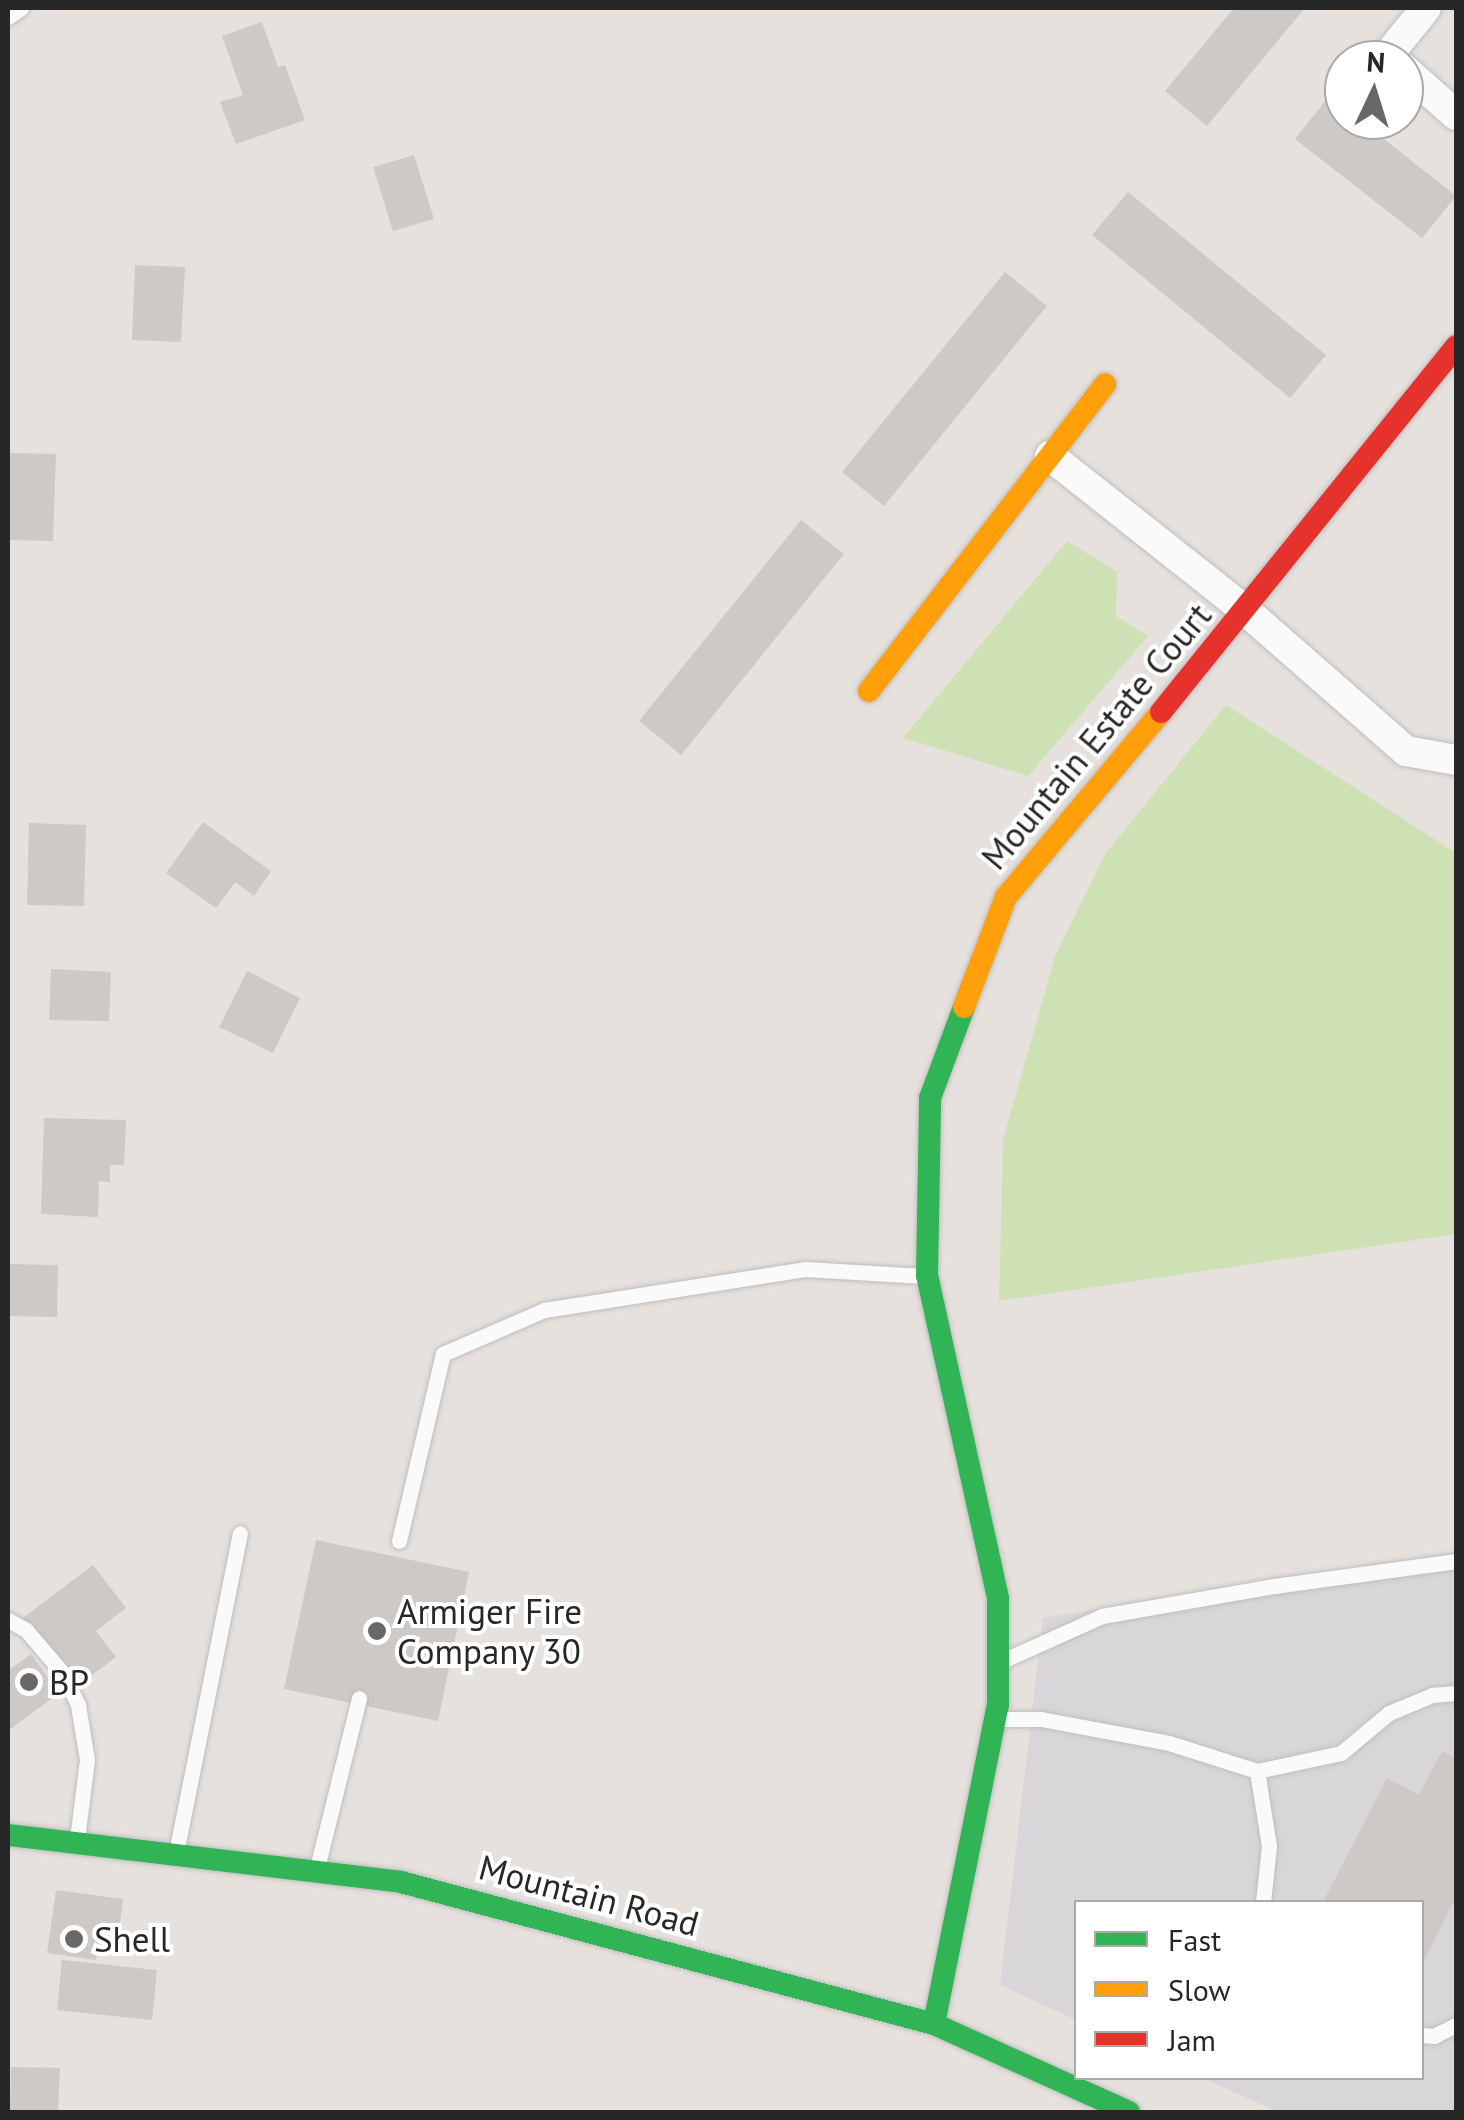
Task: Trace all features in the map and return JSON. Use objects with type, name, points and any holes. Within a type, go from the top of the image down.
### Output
[{"type":"street","points":[[1400,40],[1426,8]]},
{"type":"street","points":[[1424,87],[1456,115]]},
{"type":"street","name":"Mountain Estate Court","points":[[934,2024],[996,1712],[998,1598],[926,1276],[930,1098],[1006,897],[1246,610],[1456,346]]},
{"type":"street","points":[[868,691],[1105,384]]},
{"type":"street","points":[[1050,456],[1246,610],[1406,751],[1456,760]]},
{"type":"street","name":"Mountain Road","points":[[8,1835],[401,1882],[934,2024],[1129,2112]]},
{"type":"lane","points":[[8,17],[21,8]]},
{"type":"lane","points":[[399,1542],[443,1354],[544,1310],[806,1268],[926,1276]]},
{"type":"lane","points":[[175,1855],[240,1533]]},
{"type":"lane","points":[[998,1663],[1102,1616],[1456,1561]]},
{"type":"lane","points":[[8,1620],[26,1630],[61,1670],[78,1705],[87,1760],[76,1843]]},
{"type":"lane","points":[[996,1712],[1169,1743],[1257,1771],[1341,1753],[1389,1713],[1432,1695],[1456,1693]]},
{"type":"lane","points":[[316,1872],[359,1698]]},
{"type":"lane","points":[[1257,1771],[1269,1846],[1263,1900]]},
{"type":"lane","points":[[1424,2035],[1434,2036],[1456,2025]]},
{"type":"shaded area","points":[[1456,1552],[1456,2112],[1279,2112],[1207,2080],[1424,2080],[1424,1900],[1074,1900],[1074,2019],[1000,1985],[1043,1618]]},
{"type":"green space","points":[[1067,541],[1117,572],[1116,616],[1148,636],[1028,776],[903,738]]},
{"type":"green space","points":[[1226,705],[1456,853],[1456,1234],[999,1301],[1003,1140],[1055,956],[1106,853]]},
{"type":"building","points":[[1234,8],[1305,8],[1207,126],[1165,91]]},
{"type":"building","points":[[262,22],[278,67],[285,65],[305,120],[236,144],[220,102],[243,95],[222,36]]},
{"type":"building","points":[[1324,102],[1324,140],[1385,140],[1456,196],[1422,238],[1295,139]]},
{"type":"building","points":[[414,155],[434,219],[393,231],[373,167]]},
{"type":"building","points":[[1128,192],[1326,355],[1290,398],[1092,235]]},
{"type":"building","points":[[135,265],[185,267],[181,342],[132,340]]},
{"type":"building","points":[[1005,272],[1047,306],[884,506],[842,472]]},
{"type":"building","points":[[10,453],[56,454],[53,541],[8,540]]},
{"type":"building","points":[[801,520],[844,554],[681,755],[639,721]]},
{"type":"building","points":[[203,822],[271,871],[254,896],[235,882],[216,908],[166,873]]},
{"type":"building","points":[[29,823],[86,825],[84,906],[27,905]]},
{"type":"building","points":[[51,969],[111,972],[109,1021],[49,1020]]},
{"type":"building","points":[[247,971],[300,998],[273,1053],[219,1027]]},
{"type":"building","points":[[44,1118],[126,1120],[124,1165],[110,1165],[110,1182],[99,1181],[98,1217],[41,1214]]},
{"type":"building","points":[[9,1264],[58,1265],[57,1317],[8,1316]]},
{"type":"building","name":"Armiger Fire Company 30","points":[[316,1540],[469,1572],[438,1721],[284,1689]]},
{"type":"building","points":[[93,1565],[126,1608],[96,1631],[116,1657],[84,1681],[70,1681],[23,1618]]},
{"type":"building","name":"BP","points":[[31,1654],[59,1693],[8,1731],[8,1671]]},
{"type":"building","points":[[1442,1751],[1456,1758],[1456,1897],[1424,1961],[1424,1900],[1324,1900],[1387,1778],[1419,1795]]},
{"type":"building","name":"Shell","points":[[56,1890],[123,1899],[120,1924],[101,1922],[96,1960],[47,1953]]},
{"type":"building","points":[[62,1960],[157,1970],[152,2020],[57,2010]]},
{"type":"building","points":[[11,2067],[60,2068],[58,2112],[10,2112]]},
{"type":"traffic: fast","points":[[934,2024],[998,1705],[998,1598],[927,1276],[930,1098],[964,1007]]},
{"type":"traffic: fast","points":[[8,1835],[401,1882],[934,2024],[1129,2112]]},
{"type":"traffic: slow","points":[[869,691],[1105,384]]},
{"type":"traffic: slow","points":[[964,1007],[1006,897],[1161,712]]},
{"type":"traffic: jam","points":[[1161,712],[1456,346]]},
{"type":"place","name":"Armiger Fire Company 30","points":[[377,1631]]},
{"type":"place","name":"BP","points":[[29,1682]]},
{"type":"place","name":"Shell","points":[[74,1939]]}]
